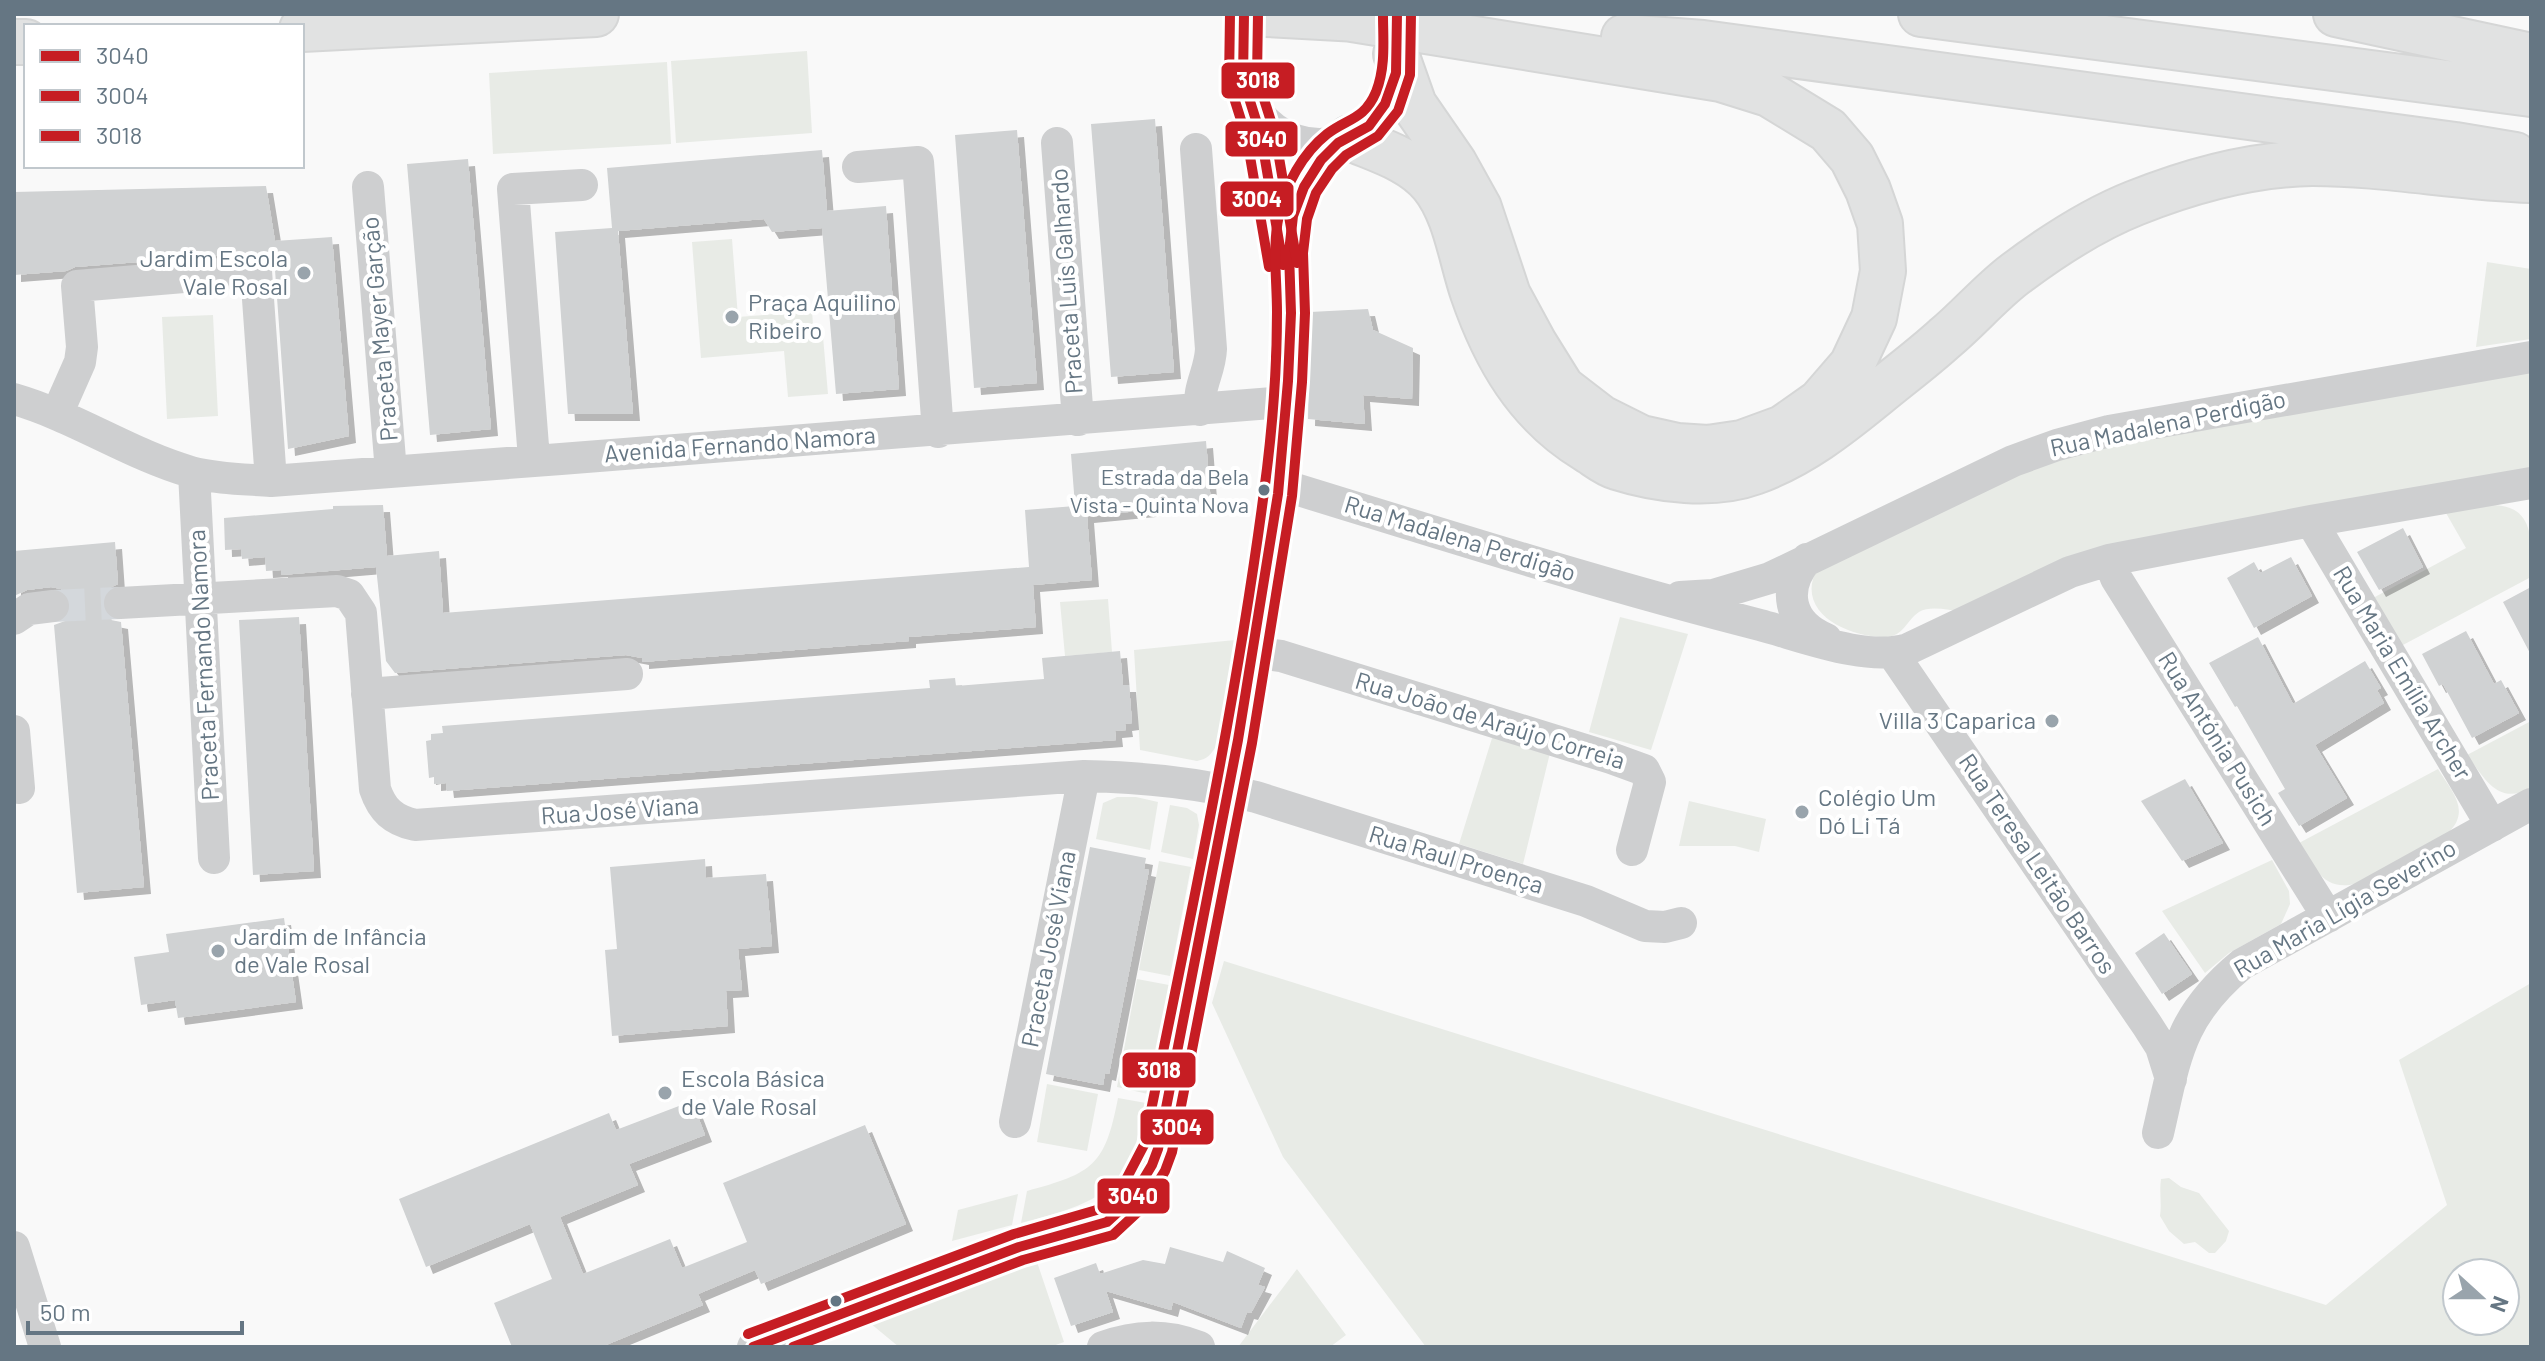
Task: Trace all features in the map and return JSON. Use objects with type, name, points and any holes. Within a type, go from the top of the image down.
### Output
[{"type":"highway","points":[[304,29],[596,14]]},
{"type":"highway","points":[[1266,14],[1703,43],[2455,145],[2531,158]]},
{"type":"highway","points":[[1921,14],[2531,94]]},
{"type":"highway","points":[[2336,14],[2531,56]]},
{"type":"highway","points":[[1346,18],[1721,79],[1769,94],[1828,130],[1852,158],[1880,224],[1883,271],[1874,318],[1852,365],[1820,402],[1795,420],[1783,428],[1742,443],[1708,448],[1677,446],[1641,438],[1601,418],[1562,388],[1508,295],[1479,208],[1454,163],[1414,105],[1396,34]]},
{"type":"highway","points":[[1344,140],[1413,165],[1434,186],[1450,216],[1473,293],[1490,336],[1516,386],[1559,432],[1614,466],[1679,479],[1716,479],[1752,474],[1804,450],[1945,339],[2014,275],[2085,227],[2132,204],[2188,184],[2256,169],[2308,163],[2361,164],[2481,179],[2531,180]]},
{"type":"street","points":[[1244,14],[1243,79],[1261,136],[1291,312]]},
{"type":"street","points":[[753,1347],[1019,1247],[1107,1222],[1131,1200],[1152,1165],[1158,1149],[1255,653],[1279,484],[1291,312],[1290,240],[1297,201],[1316,167],[1344,140],[1370,124],[1386,103],[1395,80],[1396,34]]},
{"type":"street","points":[[1252,103],[1260,116],[1282,134],[1309,144],[1344,140]]},
{"type":"street","name":"Praceta Luís Galhardo","points":[[1057,143],[1078,420]]},
{"type":"street","points":[[1196,149],[1211,349],[1199,394],[1200,410]]},
{"type":"street","points":[[858,167],[918,162],[938,432]]},
{"type":"street","points":[[534,459],[513,189],[582,185]]},
{"type":"street","name":"Praceta Mayer Garção","points":[[368,187],[391,472]]},
{"type":"street","points":[[57,414],[80,362],[82,347],[77,286],[256,271],[271,481]]},
{"type":"street","name":"Rua Madalena Perdigão","points":[[1641,595],[1713,595],[1770,578],[2013,461],[2109,431],[2531,357]]},
{"type":"street","name":"Avenida Fernando Namora","points":[[14,399],[57,414],[139,452],[194,473],[271,481],[534,459],[938,432],[1285,402]]},
{"type":"street","name":"Praceta Fernando Namora","points":[[194,473],[214,858]]},
{"type":"street","name":"Rua Madalena Perdigão","points":[[1279,484],[1641,595],[1843,646],[1893,654]]},
{"type":"street","points":[[1893,654],[2070,572],[2109,560],[2311,521],[2528,489]]},
{"type":"street","name":"Rua Maria Emília Archer","points":[[2311,521],[2492,826]]},
{"type":"street","points":[[1807,559],[1796,572],[1791,589],[1793,607],[1801,622],[1816,635],[1843,646]]},
{"type":"street","name":"Rua Antónia Pusich","points":[[2109,560],[2116,578],[2328,917]]},
{"type":"street","name":"Rua José Viana","points":[[200,598],[337,591],[349,595],[361,613],[375,789],[380,804],[401,822],[415,825],[1084,776],[1133,777],[1229,790]]},
{"type":"street","points":[[120,603],[200,598]]},
{"type":"street","points":[[14,619],[29,609],[53,606]]},
{"type":"street","name":"Rua João de Araújo Correia","points":[[1255,653],[1281,656],[1644,770],[1650,782],[1632,850]]},
{"type":"street","name":"Rua Teresa Leitão Barros","points":[[1893,654],[2161,1047],[2171,1079]]},
{"type":"street","points":[[367,694],[627,674]]},
{"type":"street","points":[[14,731],[19,788]]},
{"type":"street","name":"Praceta José Viana","points":[[1015,1122],[1084,776]]},
{"type":"street","name":"Rua Raul Proença","points":[[1229,790],[1586,901],[1645,926],[1665,927],[1681,923]]},
{"type":"street","name":"Rua Maria Lígia Severino","points":[[2158,1133],[2188,1025],[2203,1001],[2223,979],[2242,964],[2531,804]]},
{"type":"street","points":[[14,1247],[45,1347]]},
{"type":"street","points":[[1103,1347],[1139,1337],[1174,1340],[1199,1347]]},
{"type":"shaded area","points":[[807,51],[812,133],[676,143],[671,61]]},
{"type":"shaded area","points":[[667,62],[671,144],[493,154],[489,73]]},
{"type":"shaded area","points":[[732,239],[738,317],[812,311],[813,325],[822,325],[828,394],[788,397],[784,351],[701,358],[692,242]]},
{"type":"shaded area","points":[[2487,262],[2531,269],[2531,339],[2476,347]]},
{"type":"shaded area","points":[[213,315],[218,416],[167,419],[162,317]]},
{"type":"shaded area","points":[[2531,372],[2531,469],[1962,611],[1924,610],[1892,636],[1871,636],[1842,628],[1819,610],[1813,598],[1812,585],[1817,569],[2007,476],[2105,442]]},
{"type":"shaded area","points":[[2493,505],[2518,512],[2524,520],[2531,540],[2531,577],[2401,646],[2373,598],[2466,548],[2446,513]]},
{"type":"shaded area","points":[[1108,599],[1112,652],[1065,656],[1060,602]]},
{"type":"shaded area","points":[[1620,617],[1688,634],[1651,750],[1589,732]]},
{"type":"shaded area","points":[[1235,640],[1217,745],[1211,753],[1197,761],[1140,750],[1134,650]]},
{"type":"shaded area","points":[[2531,721],[2531,788],[2520,793],[2501,792],[2486,781],[2467,755]]},
{"type":"shaded area","points":[[1493,735],[1550,753],[1523,864],[1459,844]]},
{"type":"shaded area","points":[[2438,769],[2454,794],[2459,809],[2454,826],[2447,834],[2355,884],[2335,884],[2315,868],[2299,843]]},
{"type":"shaded area","points":[[1117,797],[1158,802],[1150,850],[1096,839],[1103,803]]},
{"type":"shaded area","points":[[1689,801],[1766,819],[1759,852],[1735,846],[1679,846]]},
{"type":"shaded area","points":[[1170,805],[1187,808],[1197,814],[1199,825],[1193,859],[1161,852]]},
{"type":"shaded area","points":[[2272,860],[2289,891],[2290,904],[2281,924],[2229,953],[2205,973],[2162,911]]},
{"type":"shaded area","points":[[1159,861],[1191,867],[1170,976],[1139,970]]},
{"type":"shaded area","points":[[1224,961],[2326,1305],[2447,1205],[2399,1060],[2531,983],[2531,1347],[1426,1347],[1283,1157],[1212,1003]]},
{"type":"shaded area","points":[[1137,979],[1169,985],[1148,1094],[1117,1087]]},
{"type":"shaded area","points":[[1047,1084],[1098,1094],[1087,1151],[1037,1142]]},
{"type":"shaded area","points":[[1118,1098],[1146,1103],[1132,1156],[1121,1174],[1092,1199],[1073,1208],[1021,1223],[1027,1191],[1081,1172],[1101,1153],[1108,1139]]},
{"type":"shaded area","points":[[2169,1178],[2181,1187],[2199,1193],[2229,1231],[2226,1241],[2215,1253],[2209,1253],[2195,1242],[2184,1244],[2169,1231],[2160,1216],[2161,1179]]},
{"type":"shaded area","points":[[1018,1194],[1012,1225],[952,1241],[958,1210]]},
{"type":"shaded area","points":[[1037,1262],[1064,1342],[1050,1347],[899,1347],[870,1323],[868,1317]]},
{"type":"shaded area","points":[[1297,1269],[1346,1335],[1330,1347],[1238,1347]]},
{"type":"building","points":[[1155,119],[1174,372],[1111,377],[1091,124]]},
{"type":"building","points":[[1017,130],[1037,383],[974,388],[955,135]]},
{"type":"building","points":[[822,150],[827,211],[886,206],[899,389],[836,394],[822,228],[772,232],[764,219],[618,231],[633,414],[568,414],[555,232],[612,228],[607,168]]},
{"type":"building","points":[[468,159],[491,429],[430,435],[407,164]]},
{"type":"building","points":[[266,186],[275,241],[332,237],[349,436],[288,449],[275,270],[267,252],[75,267],[66,271],[14,275],[14,192]]},
{"type":"building","points":[[1368,309],[1373,330],[1413,348],[1412,399],[1363,395],[1365,424],[1308,419],[1310,312]]},
{"type":"building","points":[[1206,441],[1211,504],[1087,516],[1092,580],[1033,585],[1036,627],[909,637],[909,641],[642,662],[642,658],[626,655],[395,673],[386,661],[376,567],[281,575],[281,570],[266,571],[265,557],[242,559],[241,549],[225,550],[224,518],[333,509],[333,506],[383,505],[387,556],[439,551],[443,613],[1029,567],[1025,510],[1075,506],[1071,454]]},
{"type":"building","points":[[2403,528],[2423,567],[2379,590],[2357,552]]},
{"type":"building","points":[[115,542],[118,584],[103,594],[101,605],[111,620],[121,622],[144,887],[77,893],[54,625],[65,621],[71,613],[72,603],[68,594],[51,587],[27,590],[14,596],[14,551]]},
{"type":"building","points":[[2291,557],[2312,596],[2254,628],[2227,578],[2254,562],[2260,573]]},
{"type":"building","points":[[2531,587],[2531,655],[2503,602]]},
{"type":"building","points":[[299,617],[314,871],[253,875],[239,620]]},
{"type":"building","points":[[2466,631],[2494,684],[2501,680],[2519,713],[2472,738],[2443,684],[2439,686],[2422,654]]},
{"type":"building","points":[[2258,637],[2293,704],[2365,661],[2381,688],[2377,690],[2384,703],[2315,745],[2347,798],[2299,826],[2278,793],[2285,789],[2209,663]]},
{"type":"building","points":[[1120,651],[1123,685],[1129,685],[1132,723],[1125,724],[1126,730],[1115,731],[1116,740],[447,791],[446,783],[434,784],[434,777],[429,778],[426,741],[431,740],[431,734],[443,733],[442,726],[930,688],[929,680],[955,678],[956,686],[1044,679],[1042,658]]},
{"type":"building","points":[[2185,779],[2223,843],[2182,861],[2141,801]]},
{"type":"building","points":[[1090,847],[1146,858],[1144,869],[1149,870],[1109,1074],[1105,1073],[1103,1085],[1046,1074]]},
{"type":"building","points":[[705,859],[706,878],[766,874],[772,946],[738,949],[742,990],[726,991],[728,1026],[612,1036],[605,950],[617,949],[610,867]]},
{"type":"building","points":[[284,918],[296,1002],[178,1018],[175,1000],[141,1005],[134,957],[169,952],[166,934]]},
{"type":"building","points":[[2164,933],[2192,974],[2162,994],[2135,953]]},
{"type":"building","points":[[692,1101],[705,1135],[629,1164],[638,1185],[560,1217],[583,1274],[670,1239],[682,1268],[747,1242],[723,1183],[865,1125],[906,1224],[761,1284],[755,1270],[698,1294],[703,1305],[601,1347],[512,1347],[494,1303],[552,1279],[530,1224],[426,1267],[399,1199],[609,1113],[616,1130]]},
{"type":"building","points":[[1170,1247],[1223,1262],[1227,1251],[1265,1268],[1258,1285],[1265,1287],[1251,1313],[1247,1312],[1241,1328],[1173,1302],[1171,1310],[1106,1291],[1113,1312],[1071,1326],[1054,1278],[1096,1263],[1100,1274],[1143,1260],[1165,1264]]},
{"type":"tunnel","points":[[53,606],[120,603]]},
{"type":"transit line","name":"3004","points":[[1230,14],[1229,82],[1247,139],[1269,267]]},
{"type":"transit line","name":"3040","points":[[1244,14],[1243,79],[1261,136],[1283,265]]},
{"type":"transit line","name":"3018","points":[[1258,14],[1257,77],[1275,134],[1297,263]]},
{"type":"transit line","name":"3018","points":[[748,1334],[1014,1234],[1100,1209],[1120,1191],[1144,1145],[1210,820],[1252,574],[1274,402],[1277,335],[1275,251],[1279,215],[1290,181],[1310,150],[1327,134],[1361,113],[1376,92],[1383,53],[1383,14]]},
{"type":"transit line","name":"3040","points":[[753,1347],[1019,1247],[1107,1222],[1131,1200],[1152,1165],[1158,1149],[1238,740],[1278,494],[1288,381],[1291,313],[1289,252],[1293,216],[1304,187],[1321,160],[1338,143],[1369,126],[1385,104],[1396,73],[1397,14]]},
{"type":"transit line","name":"3004","points":[[793,1347],[1023,1260],[1113,1235],[1142,1208],[1165,1171],[1172,1152],[1252,743],[1292,496],[1302,382],[1305,313],[1303,253],[1307,219],[1316,193],[1332,169],[1346,155],[1378,136],[1398,111],[1410,75],[1411,14]]},
{"type":"place","name":"Jardim Escola Vale Rosal","points":[[304,273]]},
{"type":"place","name":"Praça Aquilino Ribeiro","points":[[732,317]]},
{"type":"place","name":"Estrada da Bela Vista - Quinta Nova","points":[[1264,490]]},
{"type":"place","name":"Villa 3 Caparica","points":[[2052,721]]},
{"type":"place","name":"Colégio Um Dó Li Tá","points":[[1802,812]]},
{"type":"place","name":"Jardim de Infância de Vale Rosal","points":[[218,951]]},
{"type":"place","name":"Escola Básica de Vale Rosal","points":[[665,1093]]}]
